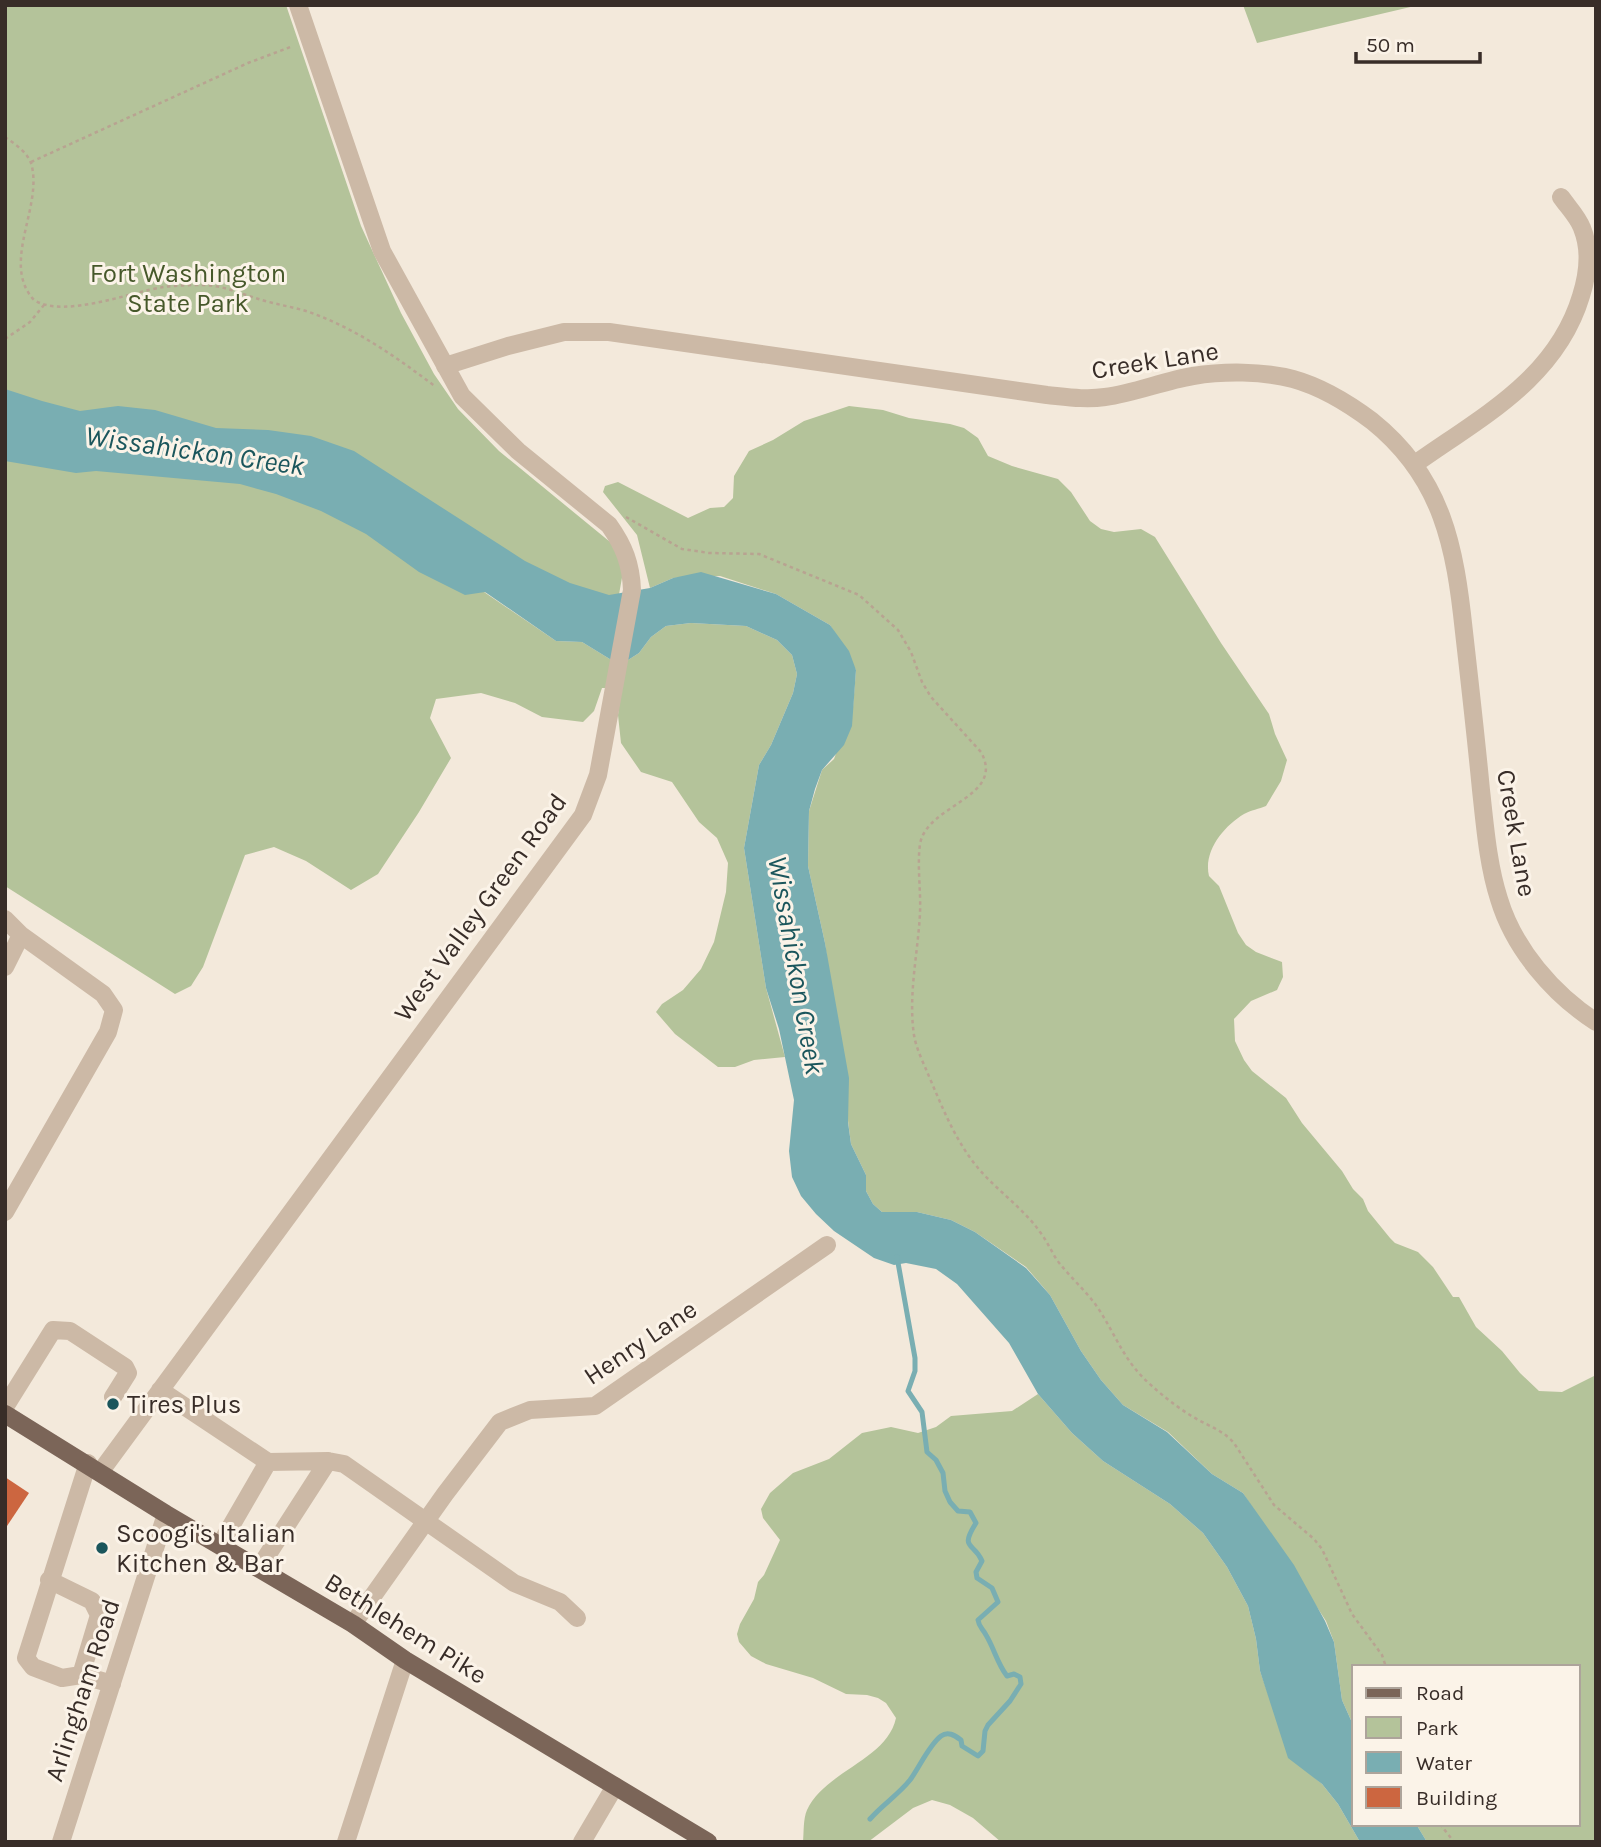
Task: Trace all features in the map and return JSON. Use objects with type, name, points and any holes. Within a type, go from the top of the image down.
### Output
[{"type":"main road","name":"Bethlehem Pike","points":[[5,1414],[166,1514],[353,1624],[405,1660],[699,1839]]},
{"type":"street","name":"West Valley Green Road","points":[[81,1675],[62,1678],[33,1667],[26,1658],[49,1580],[94,1467],[160,1390],[583,815],[598,775],[632,590],[629,559],[609,525],[518,451],[462,396],[382,251],[298,5]]},
{"type":"street","points":[[1415,464],[1525,385],[1554,352],[1573,321],[1588,267],[1586,242],[1581,226],[1561,197]]},
{"type":"street","name":"Creek Lane","points":[[445,366],[564,332],[609,332],[1088,399],[1119,395],[1192,376],[1261,374],[1293,379],[1345,402],[1384,431],[1415,464],[1439,506],[1454,556],[1486,833],[1499,901],[1520,944],[1539,970],[1558,993],[1596,1022]]},
{"type":"street","points":[[5,919],[21,935],[103,994],[114,1010],[108,1032],[5,1212]]},
{"type":"street","points":[[5,967],[21,935]]},
{"type":"street","name":"Henry Lane","points":[[353,1624],[445,1494],[500,1422],[530,1410],[595,1406],[827,1245]]},
{"type":"street","points":[[5,1407],[53,1330],[61,1329],[70,1331],[125,1367],[128,1373],[113,1397]]},
{"type":"street","points":[[160,1390],[268,1462],[328,1461],[344,1464],[514,1583],[559,1602],[577,1618]]},
{"type":"street","points":[[259,1568],[328,1461]]},
{"type":"street","points":[[220,1545],[268,1462]]},
{"type":"street","name":"Arlingham Road","points":[[61,1842],[166,1514]]},
{"type":"street","points":[[49,1580],[92,1601],[99,1615],[81,1675],[112,1684]]},
{"type":"street","points":[[346,1842],[405,1660]]},
{"type":"street","points":[[582,1842],[615,1786]]},
{"type":"path","points":[[31,162],[248,63],[309,40]]},
{"type":"path","points":[[5,137],[23,150],[31,162],[31,187],[26,202]]},
{"type":"path","points":[[16,282],[34,300],[57,307],[74,306],[163,287],[211,285],[308,312],[345,327],[370,340],[443,393]]},
{"type":"path","points":[[5,339],[30,322],[44,304]]},
{"type":"path","points":[[664,540],[693,552],[759,554],[859,595],[898,631],[911,652],[922,682],[931,697],[981,752],[987,770],[984,780],[977,789],[930,823],[920,842],[914,1034],[947,1119],[957,1140],[978,1169],[1034,1223],[1057,1260],[1099,1310],[1123,1354],[1136,1370],[1151,1386],[1189,1415],[1226,1434],[1274,1505],[1314,1539],[1322,1549],[1352,1614],[1382,1655],[1385,1665]]},
{"type":"path","points":[[1442,1826],[1454,1842]]},
{"type":"green space","name":"Fort Washington State Park","points":[[5,5],[286,5],[361,226],[401,313],[434,374],[458,409],[499,451],[626,555],[615,617],[484,592],[556,641],[582,642],[613,661],[625,662],[639,653],[651,637],[666,626],[691,623],[746,626],[777,640],[792,655],[797,674],[793,693],[771,745],[759,765],[744,848],[766,988],[785,1057],[754,1060],[735,1067],[718,1067],[675,1034],[656,1012],[662,1004],[683,990],[701,969],[714,942],[726,892],[728,863],[717,838],[699,822],[672,782],[641,772],[621,743],[618,715],[621,688],[602,688],[594,711],[583,722],[542,717],[515,703],[481,693],[436,699],[430,718],[451,758],[378,874],[351,890],[306,861],[274,847],[245,855],[203,967],[191,986],[175,994],[5,886]]},
{"type":"green space","points":[[1243,5],[1419,5],[1257,43]]},
{"type":"green space","points":[[849,406],[883,410],[909,418],[964,428],[978,438],[988,456],[1058,479],[1071,492],[1090,521],[1101,529],[1114,532],[1141,529],[1155,537],[1269,714],[1287,760],[1281,781],[1266,806],[1244,814],[1223,832],[1212,849],[1208,867],[1209,876],[1219,886],[1238,933],[1246,945],[1282,962],[1283,977],[1277,990],[1251,1001],[1234,1019],[1235,1041],[1244,1060],[1252,1071],[1286,1098],[1390,1238],[1395,1243],[1418,1252],[1433,1267],[1453,1297],[1459,1297],[1476,1327],[1539,1391],[1562,1392],[1596,1375],[1596,1842],[1427,1842],[1417,1826],[1580,1826],[1580,1665],[1352,1665],[1352,1722],[1342,1700],[1334,1642],[1326,1621],[1243,1493],[1212,1474],[1168,1432],[1123,1405],[1101,1380],[1081,1351],[1050,1295],[1026,1267],[975,1232],[951,1220],[917,1212],[882,1212],[873,1204],[866,1191],[866,1175],[851,1144],[825,943],[808,866],[809,811],[822,770],[834,759],[853,707],[856,670],[830,625],[776,594],[720,576],[673,578],[650,588],[637,535],[603,492],[605,486],[618,482],[688,518],[710,508],[724,507],[733,498],[734,476],[749,451],[804,421]]},
{"type":"green space","points":[[1038,1394],[1072,1433],[1103,1461],[1170,1504],[1203,1533],[1227,1567],[1248,1606],[1260,1671],[1278,1722],[1308,1772],[1338,1804],[1360,1842],[1001,1842],[973,1818],[950,1805],[932,1800],[913,1808],[868,1842],[803,1842],[807,1810],[816,1797],[827,1785],[881,1745],[896,1718],[886,1703],[878,1698],[846,1694],[813,1678],[766,1664],[751,1656],[739,1642],[737,1634],[740,1624],[780,1540],[763,1518],[761,1509],[770,1493],[793,1473],[829,1459],[862,1433],[891,1427],[918,1433],[936,1427],[951,1416],[1012,1411]]},
{"type":"water","name":"Wissahickon Creek","points":[[5,389],[80,411],[118,406],[155,410],[216,428],[268,430],[311,436],[354,451],[525,561],[570,583],[609,595],[650,588],[673,578],[701,572],[776,594],[830,625],[849,651],[856,670],[852,726],[844,745],[822,770],[815,789],[809,811],[808,866],[849,1078],[848,1122],[851,1144],[866,1175],[866,1191],[873,1204],[882,1212],[917,1212],[951,1220],[975,1232],[1026,1268],[1050,1295],[1081,1351],[1123,1405],[1167,1432],[1212,1474],[1243,1493],[1294,1565],[1334,1642],[1342,1700],[1352,1722],[1352,1826],[1417,1826],[1427,1842],[1360,1842],[1338,1804],[1322,1784],[1288,1758],[1260,1671],[1248,1606],[1227,1567],[1203,1533],[1170,1504],[1103,1461],[1072,1433],[1038,1394],[1009,1343],[957,1284],[936,1269],[906,1263],[894,1265],[874,1258],[834,1231],[801,1196],[792,1177],[789,1151],[794,1100],[779,1029],[766,988],[744,848],[759,765],[771,745],[793,693],[797,674],[792,655],[777,640],[746,626],[691,623],[666,626],[651,637],[639,653],[625,662],[613,661],[582,642],[556,641],[485,592],[465,595],[419,572],[366,534],[321,511],[276,494],[240,484],[96,471],[76,473],[5,461]]},
{"type":"building","points":[[5,1477],[29,1493],[5,1529]]},
{"type":"waterway","points":[[870,1819],[910,1780],[941,1736],[953,1735],[961,1740],[962,1746],[978,1756],[983,1751],[988,1725],[1021,1684],[1020,1677],[1014,1674],[1007,1676],[979,1624],[978,1620],[998,1602],[992,1588],[977,1578],[976,1572],[982,1561],[968,1542],[976,1523],[970,1512],[958,1511],[950,1502],[945,1491],[943,1473],[936,1460],[927,1452],[922,1412],[908,1391],[915,1371],[915,1358],[897,1257]]},
{"type":"place","name":"Tires Plus","points":[[113,1404]]},
{"type":"place","name":"Scoogi's Italian Kitchen & Bar","points":[[102,1548]]}]
